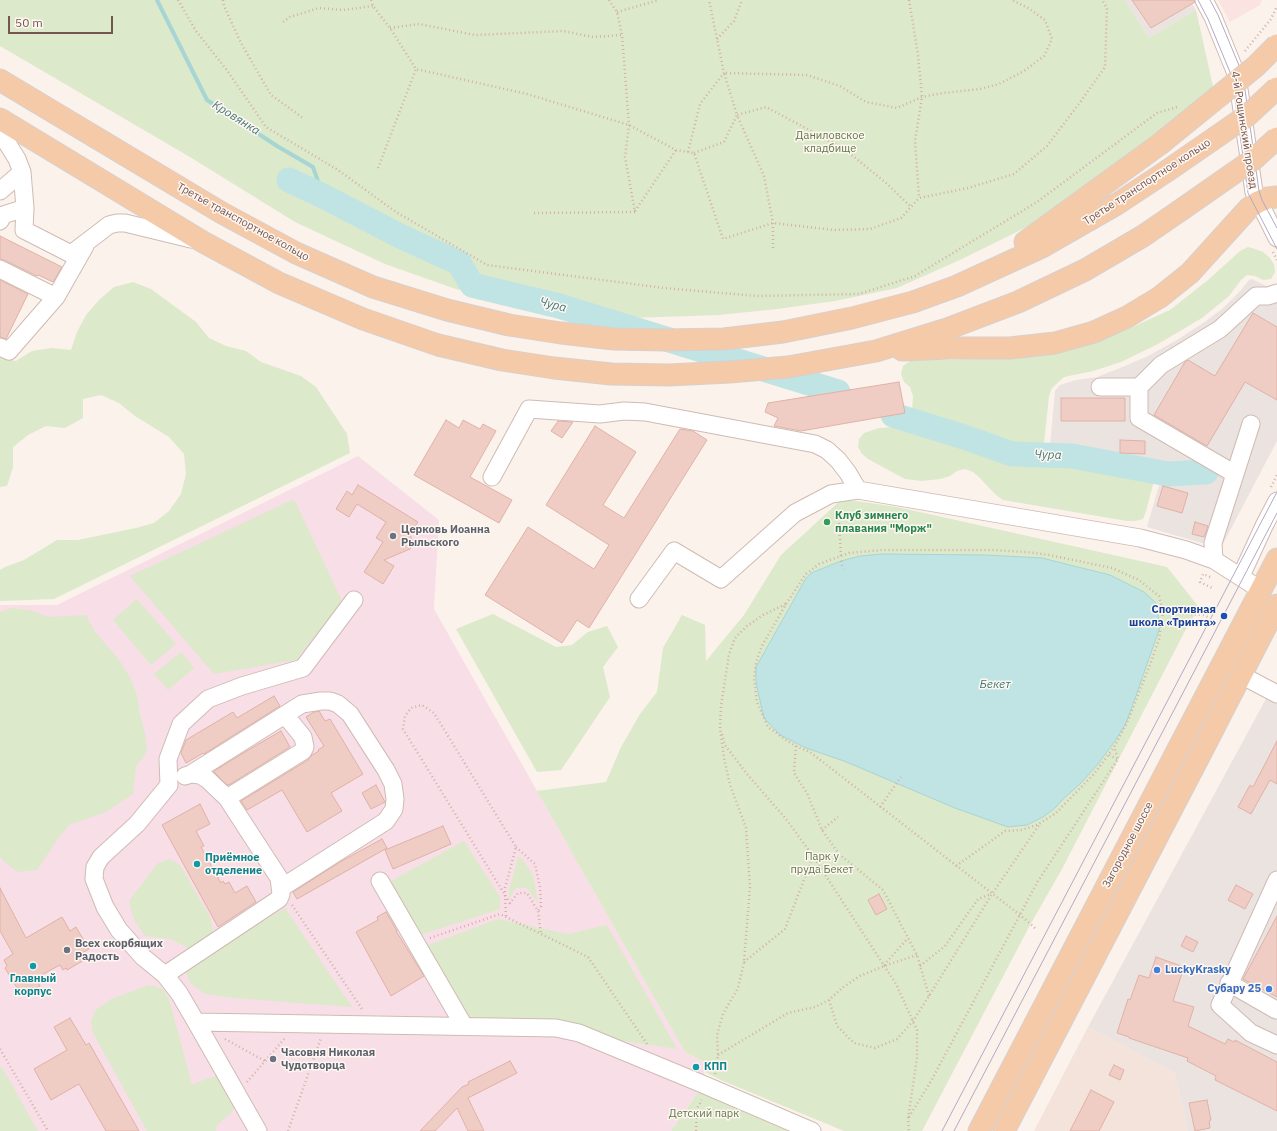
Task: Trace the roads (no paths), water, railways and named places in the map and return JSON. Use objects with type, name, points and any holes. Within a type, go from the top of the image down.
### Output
[{"type":"main road","points":[[957,286],[1038,234],[1160,144],[1256,66],[1277,45]]},
{"type":"main road","name":"Третье транспортное кольцо","points":[[0,80],[222,213],[296,253],[373,287],[447,310],[509,324],[561,333],[614,339],[664,340],[724,339],[783,332],[852,318],[913,302],[957,286],[1042,247],[1117,204],[1248,115],[1277,88]]},
{"type":"main road","points":[[0,119],[203,242],[279,283],[363,319],[438,345],[502,360],[554,368],[611,374],[669,375],[788,367],[870,352],[947,329],[1018,302],[1085,270],[1143,236],[1254,159],[1277,138]]},
{"type":"main road","points":[[870,352],[950,348],[1010,348],[1055,343],[1094,332],[1127,317],[1160,297],[1190,273],[1242,214],[1249,208],[1268,200]]},
{"type":"main road","name":"Загородное шоссе","points":[[979,1131],[1277,558]]},
{"type":"main road","name":"Загородное шоссе","points":[[1004,1131],[1277,605]]},
{"type":"street","name":"4-й Рощинский проезд","points":[[1204,0],[1213,17],[1237,76],[1254,192],[1268,200],[1277,238]]},
{"type":"street","points":[[0,136],[7,143],[17,159],[22,172],[25,208],[24,230],[71,254],[109,225],[117,223],[125,223],[203,242]]},
{"type":"street","points":[[0,191],[22,172]]},
{"type":"street","points":[[0,221],[3,215],[25,208]]},
{"type":"street","points":[[0,348],[9,352],[56,297],[86,244]]},
{"type":"street","points":[[0,270],[56,297]]},
{"type":"street","points":[[1235,474],[1139,418],[1140,387],[1161,365],[1220,329],[1256,296],[1268,296],[1277,293]]},
{"type":"street","points":[[1100,387],[1140,387]]},
{"type":"street","points":[[492,477],[529,409],[600,414],[624,411],[645,412],[815,444],[828,450],[838,460],[858,490]]},
{"type":"street","points":[[1214,560],[1213,543],[1251,424]]},
{"type":"street","points":[[639,599],[674,551],[721,579],[795,513],[831,494],[858,490],[1140,538],[1186,550],[1214,560],[1242,576],[1261,590]]},
{"type":"street","points":[[1242,576],[1264,526],[1277,501]]},
{"type":"street","points":[[169,785],[168,759],[181,724],[208,699],[242,686],[303,668],[354,600]]},
{"type":"street","points":[[1241,675],[1277,694]]},
{"type":"street","points":[[258,1131],[179,993],[165,975],[143,957],[119,930],[105,907],[94,879],[95,867],[101,857],[137,824],[169,785],[184,776],[191,774],[302,704],[321,701],[338,704],[350,714],[386,770],[393,784],[395,799],[394,809],[386,821],[281,888]]},
{"type":"street","points":[[227,798],[303,751],[305,747],[303,737],[285,715]]},
{"type":"street","points":[[165,975],[279,899],[281,894],[279,878],[227,798],[207,779],[200,775],[191,774]]},
{"type":"street","points":[[1277,880],[1220,1005],[1251,1032],[1277,1045]]},
{"type":"street","points":[[380,881],[464,1026]]},
{"type":"street","points":[[1229,983],[1276,1010]]},
{"type":"street","points":[[196,1022],[556,1028],[579,1032],[663,1067],[711,1083],[812,1131]]},
{"type":"water","name":"Бекет","points":[[882,554],[985,555],[1042,558],[1110,575],[1144,592],[1156,603],[1160,627],[1125,725],[1098,764],[1081,783],[1055,808],[1043,817],[1027,825],[1008,827],[955,808],[844,761],[806,748],[780,735],[764,718],[756,683],[756,667],[805,580],[811,573],[841,561],[860,556]]},
{"type":"waterway","name":"Кровянка","points":[[157,0],[207,100],[277,146],[313,167],[323,196]]},
{"type":"waterway","name":"Чура","points":[[289,180],[400,236],[459,263],[472,285],[559,306],[838,392]]},
{"type":"waterway","name":"Чура","points":[[893,415],[964,437],[1012,454],[1072,456],[1168,474],[1206,472]]},
{"type":"tram line","points":[[1198,0],[1208,19],[1232,77],[1248,193],[1277,249]]},
{"type":"tram line","points":[[1210,0],[1218,15],[1243,75],[1259,191],[1262,200],[1277,228]]},
{"type":"tram line","points":[[942,1131],[1277,492]]},
{"type":"tram line","points":[[954,1131],[1277,513]]},
{"type":"place","name":"Клуб зимнего плавания \"Морж\"","points":[[827,522]]},
{"type":"place","name":"Церковь Иоанна Рыльского","points":[[393,536]]},
{"type":"place","name":"Спортивная школа «Тринта»","points":[[1224,616]]},
{"type":"place","name":"Приёмное отделение","points":[[197,864]]},
{"type":"place","name":"Всех скорбящих Радость","points":[[67,950]]},
{"type":"place","name":"Главный корпус","points":[[33,966]]},
{"type":"place","name":"LuckyKrasky","points":[[1157,970]]},
{"type":"place","name":"Субару 25","points":[[1269,989]]},
{"type":"place","name":"Часовня Николая Чудотворца","points":[[273,1059]]},
{"type":"place","name":"КПП","points":[[696,1067]]},
{"type":"park label","name":"Даниловское кладбище","points":[[830,142]]},
{"type":"park label","name":"Парк у пруда Бекет","points":[[822,863]]},
{"type":"park label","name":"Детский парк","points":[[704,1114]]}]
